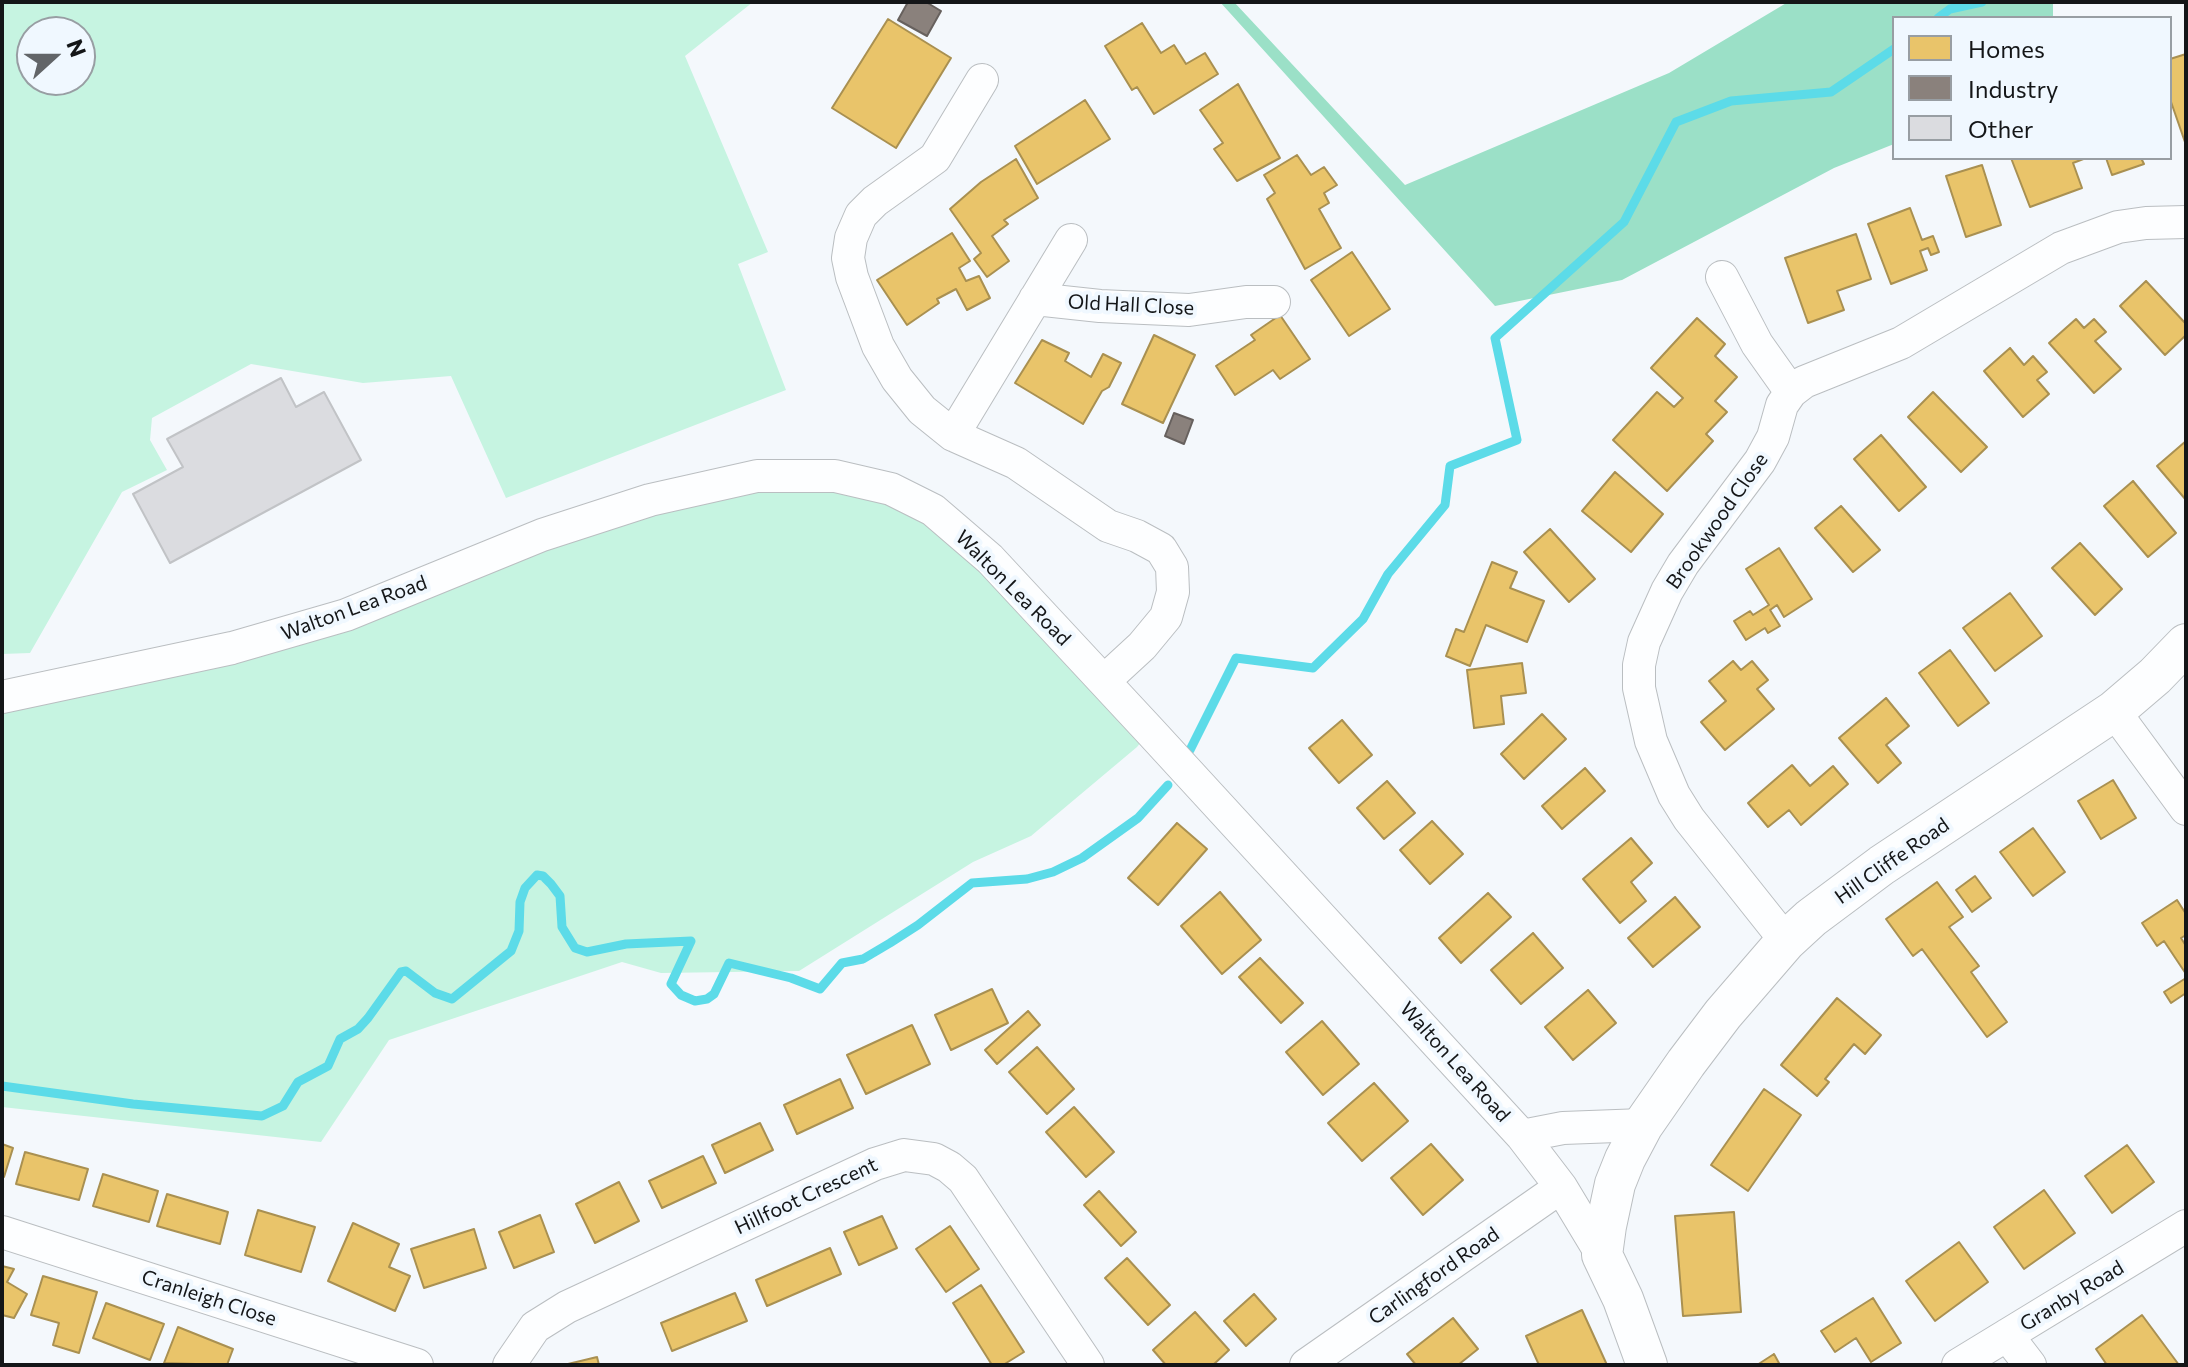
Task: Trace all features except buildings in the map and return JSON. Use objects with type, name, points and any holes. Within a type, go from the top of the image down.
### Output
[{"type":"street","points":[[982,80],[935,158],[875,201],[861,215],[851,238],[848,258],[861,308],[878,346],[897,379],[922,410],[953,435],[1016,463],[1108,526],[1161,549],[1172,567],[1173,592],[1166,617],[1142,646],[1104,681]]},
{"type":"street","points":[[1722,277],[1757,344],[1791,392],[1818,374],[1860,361],[1910,338],[2061,248],[2118,227],[2186,222]]},
{"type":"street","name":"Old Hall Close","points":[[953,435],[1071,240]]},
{"type":"street","name":"Old Hall Close","points":[[1035,299],[1189,310],[1246,302],[1274,302]]},
{"type":"street","name":"Brookwood Close","points":[[1786,941],[1689,819],[1674,795],[1651,741],[1639,688],[1639,665],[1653,617],[1667,591],[1683,564],[1768,449],[1782,405],[1791,392]]},
{"type":"street","name":"Walton Lea Road","points":[[2,697],[232,648],[346,615],[542,535],[650,500],[757,476],[835,476],[891,489],[933,510],[990,559],[1104,681],[1522,1136],[1561,1187],[1602,1255]]},
{"type":"street","name":"Hill Cliffe Road","points":[[1602,1255],[1615,1184],[1643,1125],[1723,1014],[1786,941],[1845,891],[2114,711],[2186,644]]},
{"type":"street","points":[[2114,711],[2186,809]]},
{"type":"street","points":[[1522,1136],[1563,1128],[1643,1125]]},
{"type":"street","name":"Hillfoot Crescent","points":[[509,1365],[535,1327],[559,1312],[875,1164],[904,1155],[934,1159],[963,1179],[1088,1365]]},
{"type":"street","name":"Carlingford Road","points":[[1306,1365],[1561,1187]]},
{"type":"street","name":"Granby Road","points":[[1958,1365],[2186,1226]]},
{"type":"street","name":"Cranleigh Close","points":[[2,1232],[417,1365]]},
{"type":"street","points":[[1602,1255],[1623,1299],[1647,1365]]},
{"type":"street","points":[[2007,1335],[2030,1365]]},
{"type":"green space","points":[[2,2],[753,2],[685,56],[768,252],[738,264],[786,390],[506,498],[451,376],[363,383],[251,364],[152,418],[150,440],[167,470],[122,492],[30,653],[2,654]]},
{"type":"green space","points":[[1220,2],[1234,2],[1405,185],[1669,73],[1788,2],[2053,2],[2053,16],[1892,16],[1892,145],[1834,168],[1622,280],[1495,306]]},
{"type":"green space","points":[[757,476],[933,511],[1150,731],[1137,747],[1031,836],[973,862],[799,971],[661,973],[622,962],[389,1040],[321,1142],[2,1107],[2,697],[232,648]]},
{"type":"waterway","points":[[1941,16],[1950,9],[1982,2]]},
{"type":"waterway","points":[[1190,750],[1236,658],[1313,668],[1363,619],[1388,574],[1445,505],[1450,466],[1517,440],[1495,338],[1624,222],[1676,122],[1731,101],[1831,92],[1892,50]]},
{"type":"waterway","points":[[2,1086],[133,1104],[262,1116],[283,1106],[298,1082],[328,1066],[340,1039],[358,1029],[401,972],[406,971],[435,993],[452,999],[511,951],[519,931],[520,902],[525,888],[537,875],[543,876],[560,896],[562,927],[575,948],[587,952],[626,944],[691,941],[671,984],[681,995],[695,1001],[714,994],[729,963],[791,978],[820,989],[842,963],[863,959],[890,943],[972,883],[1027,879],[1053,872],[1082,858],[1138,818],[1168,785]]}]
